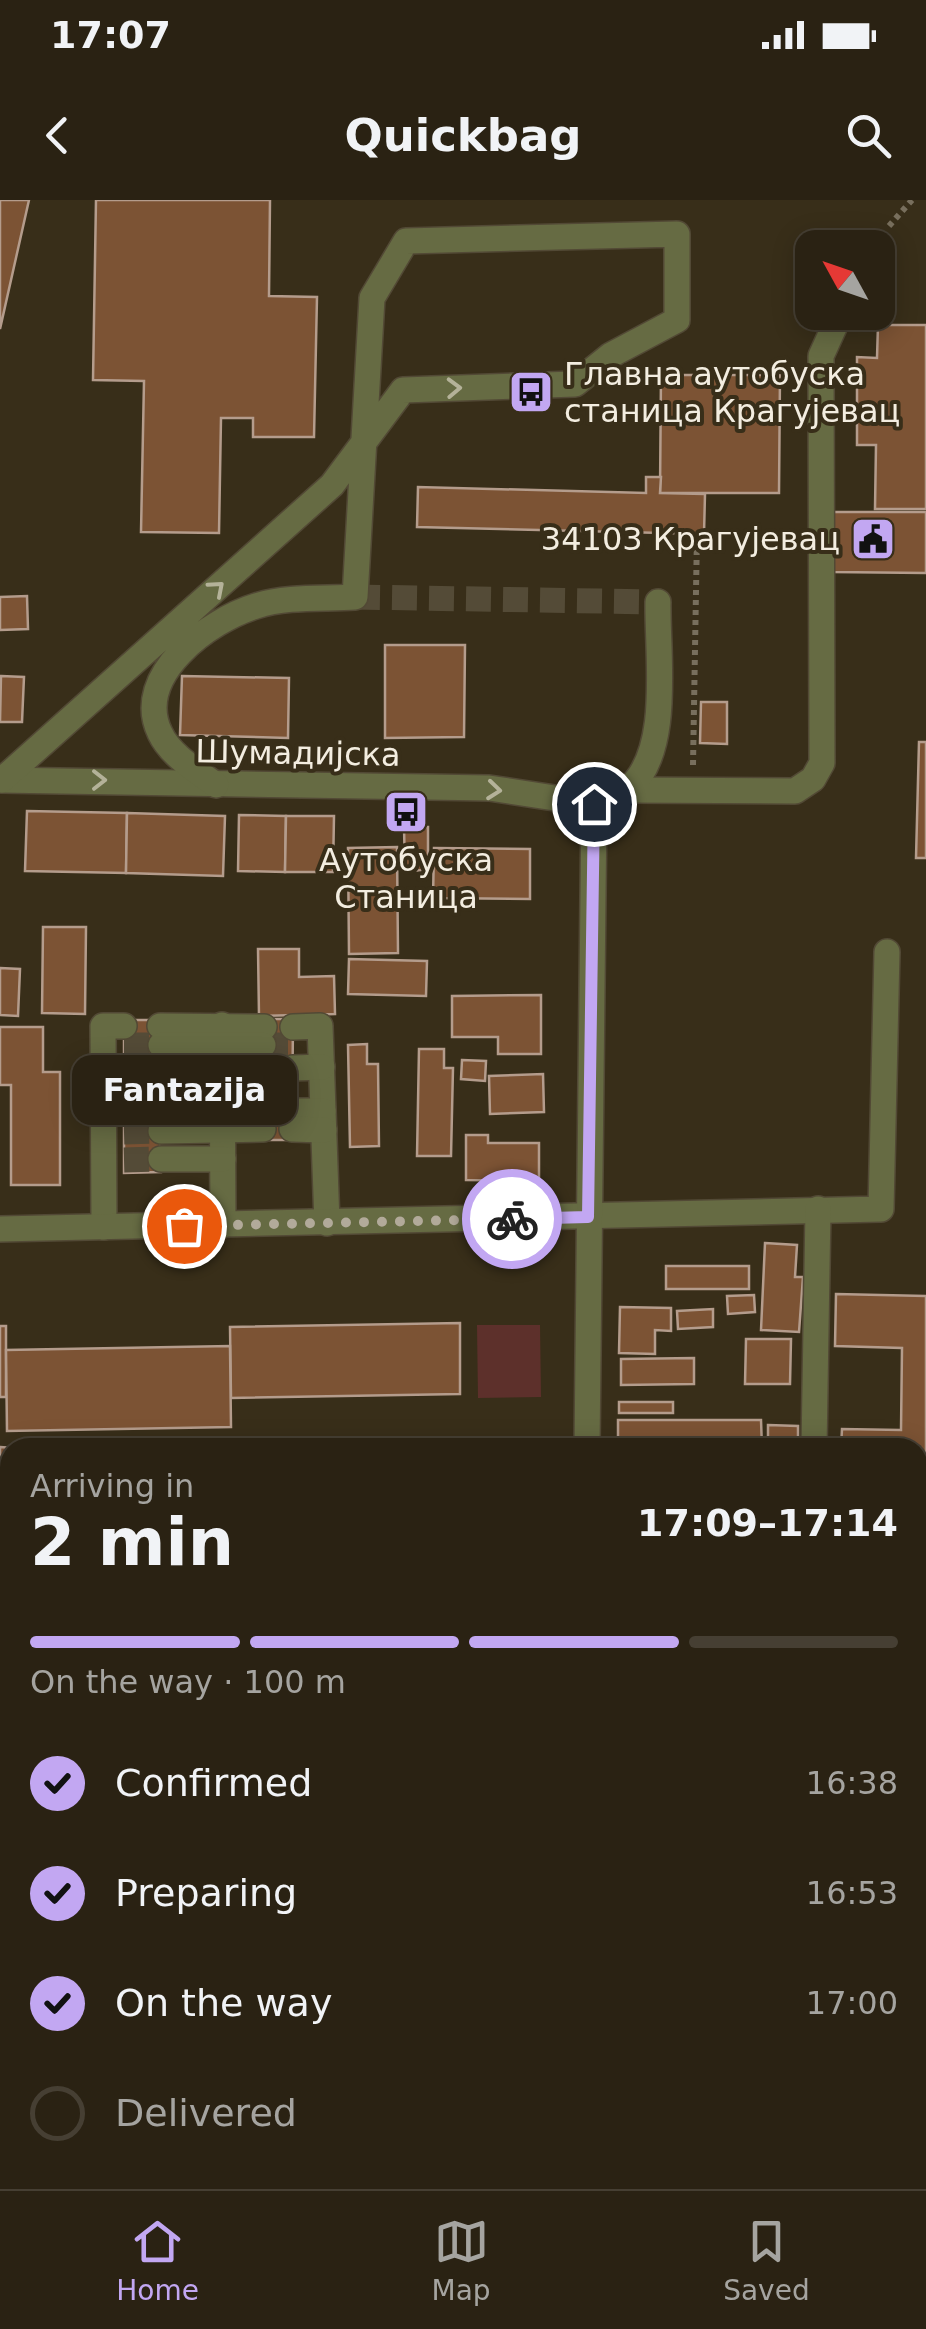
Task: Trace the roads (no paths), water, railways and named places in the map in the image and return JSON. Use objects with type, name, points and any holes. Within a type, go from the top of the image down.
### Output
[{"type":"street","points":[[1,780],[332,484],[361,447],[403,390],[575,384],[611,355],[677,320],[677,234],[406,241],[372,298],[361,447],[355,598],[254,606],[207,630],[171,661],[157,695],[160,733],[186,764],[216,784]]},
{"type":"street","points":[[587,1438],[594,804],[627,790],[795,791],[813,779],[822,763],[821,356],[833,330]]},
{"type":"street","points":[[627,790],[646,768],[657,741],[658,602]]},
{"type":"street","name":"Шумадијска","points":[[1,780],[489,788],[594,804]]},
{"type":"street","points":[[0,1229],[881,1209],[886,952]]},
{"type":"street","points":[[321,1056],[293,1046],[320,1026],[327,1222]]},
{"type":"street","points":[[222,1047],[161,1047],[222,1047],[264,1047],[222,1047]]},
{"type":"street","points":[[222,1047],[223,1224]]},
{"type":"street","points":[[104,1227],[114,1160],[115,1051]]},
{"type":"street","points":[[161,1122],[263,1120]]},
{"type":"street","points":[[292,1120],[324,1120]]},
{"type":"street","points":[[161,1159],[223,1159]]},
{"type":"street","points":[[814,1438],[818,1209]]},
{"type":"tunnel","points":[[355,597],[658,602]]},
{"type":"tunnel","points":[[124,1045],[161,1045]]},
{"type":"tunnel","points":[[263,1045],[293,1045]]},
{"type":"tunnel","points":[[124,1069],[160,1068]]},
{"type":"tunnel","points":[[124,1114],[161,1113]]},
{"type":"tunnel","points":[[124,1132],[161,1131]]},
{"type":"tunnel","points":[[124,1160],[161,1159]]},
{"type":"place","name":"Главна аутобуска станица Крагујевац","points":[[531,392]]},
{"type":"place","name":"34103 Крагујевац","points":[[873,539]]},
{"type":"place","name":"Аутобуска Станица","points":[[406,812]]},
{"type":"place","name":"Fantazija","points":[[184,1226]]}]
